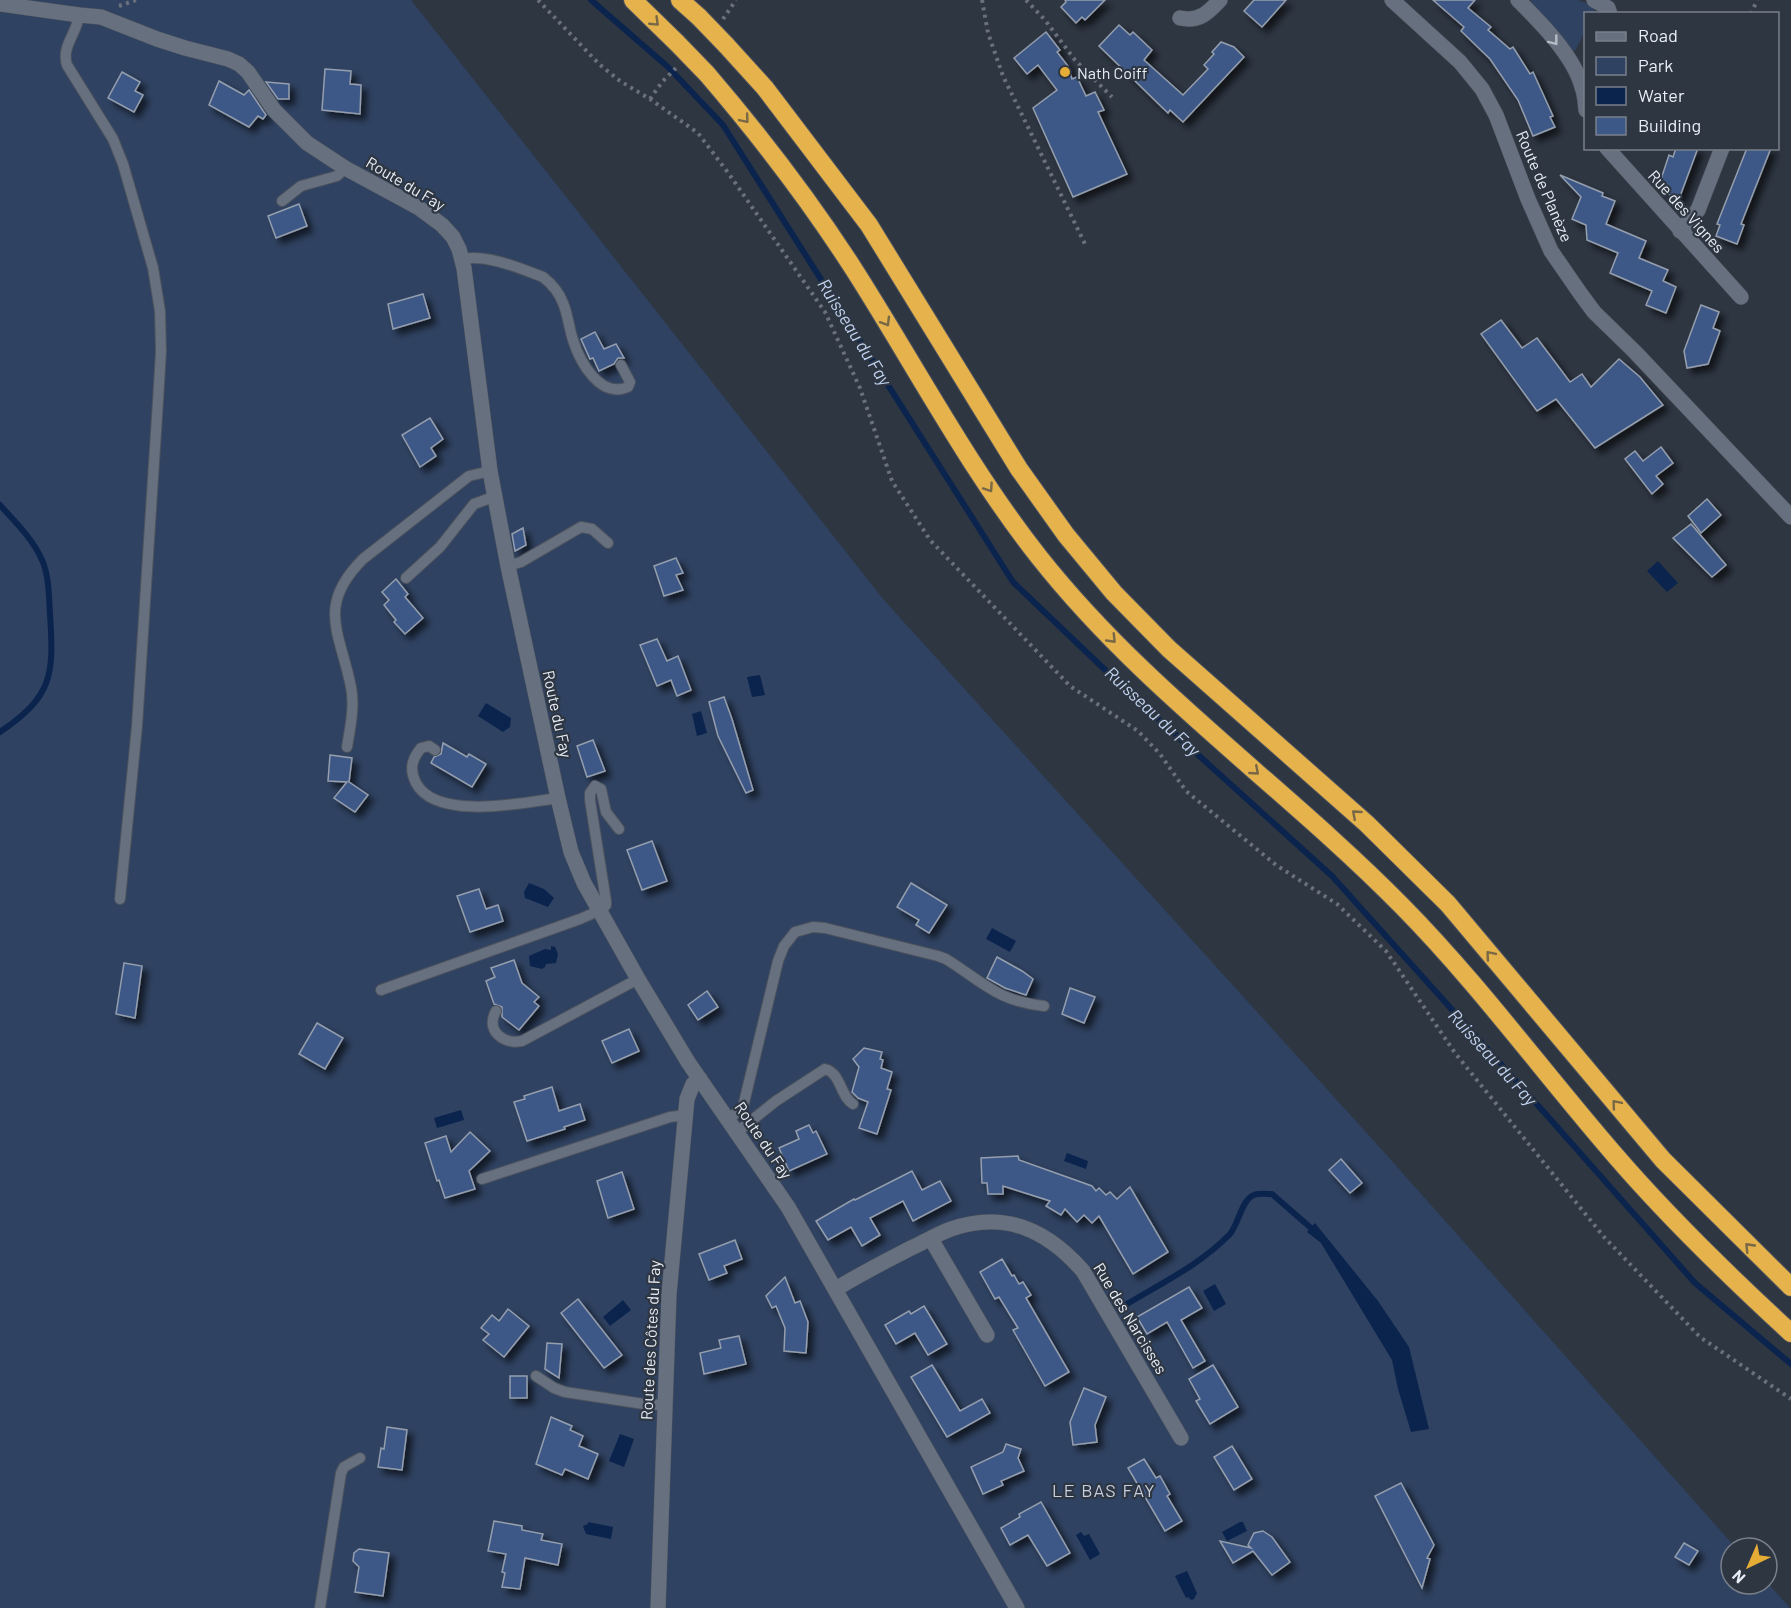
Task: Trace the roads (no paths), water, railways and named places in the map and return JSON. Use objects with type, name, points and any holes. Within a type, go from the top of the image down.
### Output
[{"type":"highway","points":[[633,0],[707,74],[813,206],[985,483],[1037,554],[1080,606],[1138,666],[1300,810],[1403,907],[1444,950],[1559,1090],[1648,1192],[1740,1286],[1791,1333]]},
{"type":"highway","points":[[680,0],[726,45],[772,98],[869,225],[1019,469],[1066,535],[1114,593],[1169,649],[1367,824],[1448,904],[1663,1160],[1791,1287]]},
{"type":"street","points":[[1180,18],[1190,20],[1201,18],[1220,0]]},
{"type":"street","name":"Route de Planèze","points":[[1392,0],[1460,62],[1482,89],[1496,115],[1528,199],[1551,251],[1594,312],[1635,352],[1791,517]]},
{"type":"street","points":[[1518,0],[1535,17],[1567,57],[1584,83]]},
{"type":"street","points":[[1594,0],[1608,8],[1609,12]]},
{"type":"street","name":"Route du Fay","points":[[0,4],[101,17],[175,45],[239,64],[248,72],[274,110],[292,130],[325,156],[419,208],[442,225],[453,237],[462,259],[490,471],[508,566],[558,798],[572,852],[584,883],[638,980],[700,1079],[789,1207],[1017,1608]]},
{"type":"street","name":"Rue des Vignes","points":[[1609,150],[1742,297]]},
{"type":"street","points":[[1680,231],[1698,210],[1721,150]]},
{"type":"street","name":"Route des Côtes du Fay","points":[[658,1608],[669,1294],[689,1091],[700,1079]]},
{"type":"street","name":"Rue des Narcisses","points":[[836,1289],[863,1272],[951,1229],[981,1222],[1017,1225],[1053,1241],[1083,1271],[1181,1438]]},
{"type":"street","points":[[931,1239],[987,1335]]},
{"type":"lane","points":[[79,15],[76,31],[64,52],[64,58],[113,140],[123,164],[153,268],[160,310],[161,351],[137,726],[120,899]]},
{"type":"lane","points":[[282,201],[301,186],[341,175],[345,168]]},
{"type":"lane","points":[[462,259],[488,260],[543,277],[563,302],[574,343],[592,375],[610,389],[628,387],[630,382],[621,365]]},
{"type":"lane","points":[[347,747],[352,698],[334,616],[337,594],[351,571],[363,559],[469,476],[490,471]]},
{"type":"lane","points":[[406,578],[440,547],[474,504],[496,496]]},
{"type":"lane","points":[[508,566],[521,562],[581,528],[592,529],[608,543]]},
{"type":"lane","points":[[435,750],[429,746],[421,748],[414,758],[412,772],[420,790],[440,802],[468,807],[558,798]]},
{"type":"lane","points":[[381,990],[598,911],[606,905],[590,800],[590,793],[595,786],[601,789],[606,812],[619,829]]},
{"type":"lane","points":[[733,1125],[743,1107],[781,954],[795,932],[804,928],[825,928],[946,958],[1010,1000],[1044,1006]]},
{"type":"lane","points":[[496,1011],[492,1022],[494,1030],[506,1041],[514,1043],[522,1041],[638,980]]},
{"type":"lane","points":[[733,1125],[776,1101],[825,1069],[833,1073],[848,1101],[853,1104]]},
{"type":"lane","points":[[482,1179],[670,1117],[686,1114]]},
{"type":"lane","points":[[536,1376],[554,1388],[565,1392],[664,1406]]},
{"type":"lane","points":[[320,1608],[340,1473],[344,1467],[360,1458]]},
{"type":"water","points":[[1658,561],[1678,583],[1667,592],[1647,571]]},
{"type":"water","points":[[760,675],[765,695],[752,697],[747,677]]},
{"type":"water","points":[[486,703],[511,718],[510,727],[503,732],[478,716]]},
{"type":"water","points":[[701,711],[707,733],[697,736],[692,714]]},
{"type":"water","points":[[529,883],[544,889],[554,898],[548,907],[525,898],[524,892]]},
{"type":"water","points":[[992,928],[1016,941],[1010,952],[986,939]]},
{"type":"water","points":[[551,946],[555,947],[558,954],[556,963],[546,964],[542,969],[530,966],[529,956],[545,949],[551,950]]},
{"type":"water","points":[[461,1110],[464,1120],[437,1128],[434,1118]]},
{"type":"water","points":[[1067,1153],[1088,1161],[1086,1169],[1064,1161]]},
{"type":"water","points":[[1315,1223],[1378,1301],[1409,1347],[1429,1429],[1411,1432],[1392,1360],[1321,1243],[1307,1232]]},
{"type":"water","points":[[1215,1284],[1226,1304],[1214,1311],[1203,1291]]},
{"type":"water","points":[[623,1300],[631,1310],[610,1326],[603,1317]]},
{"type":"water","points":[[620,1434],[634,1439],[624,1467],[609,1461]]},
{"type":"water","points":[[588,1522],[613,1527],[611,1539],[586,1534],[583,1526]]},
{"type":"water","points":[[1243,1522],[1247,1531],[1227,1541],[1222,1532]]},
{"type":"water","points":[[1081,1532],[1084,1536],[1089,1534],[1100,1554],[1090,1560],[1076,1535]]},
{"type":"water","points":[[1187,1571],[1197,1593],[1191,1600],[1186,1598],[1175,1576]]},
{"type":"waterway","name":"Ruisseau du Fay","points":[[591,0],[668,67],[723,125],[1013,582],[1122,686],[1332,876],[1695,1283],[1791,1364]]},
{"type":"waterway","points":[[0,505],[29,538],[44,566],[49,594],[51,635],[50,669],[40,695],[31,707],[0,732]]},
{"type":"waterway","points":[[1127,1304],[1181,1272],[1219,1245],[1233,1230],[1243,1207],[1254,1195],[1272,1194],[1311,1228]]},
{"type":"place","name":"Nath Coiff","points":[[1065,72]]},
{"type":"district","name":"LE BAS FAY","points":[[1104,1490]]}]
